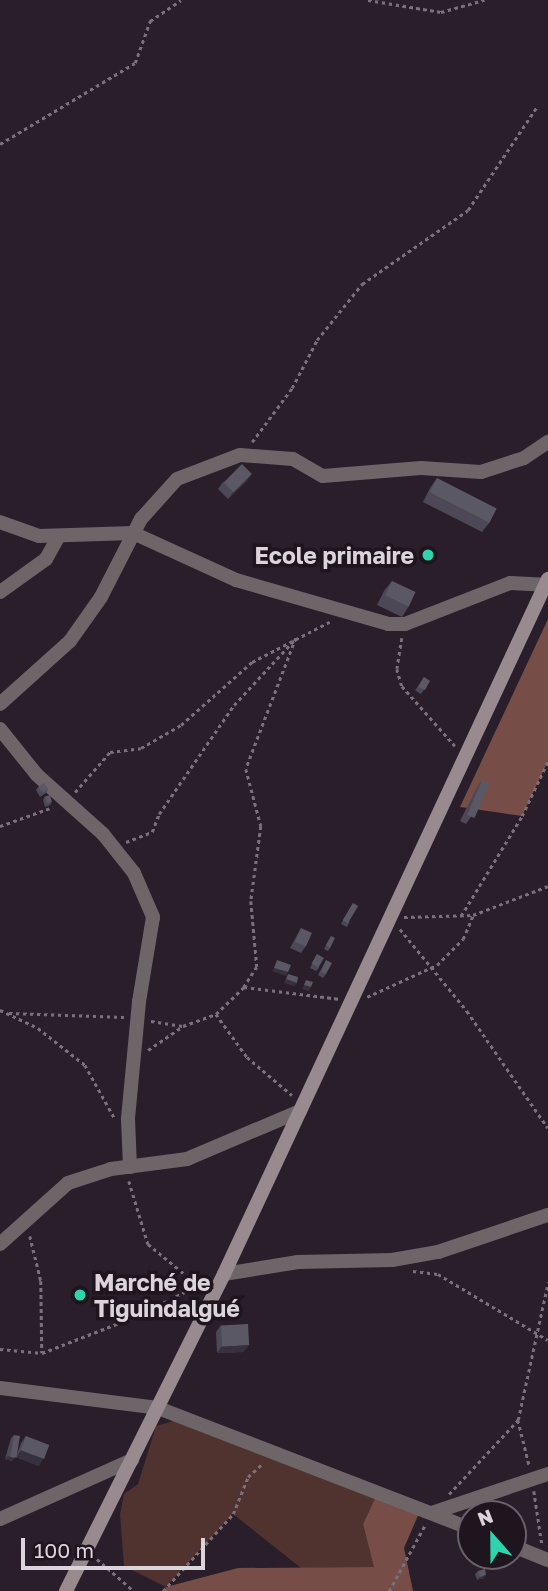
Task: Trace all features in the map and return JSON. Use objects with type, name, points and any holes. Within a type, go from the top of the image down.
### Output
[{"type":"street","points":[[0,704],[70,641],[101,597],[133,533],[156,498],[177,480],[240,455],[293,460],[323,476],[421,468],[481,472],[524,458],[548,442]]},
{"type":"street","points":[[0,522],[39,536],[133,533],[236,580],[388,624],[405,624],[510,583],[546,582],[393,918],[224,1274],[66,1591]]},
{"type":"street","points":[[0,592],[46,559],[58,537]]},
{"type":"street","points":[[0,729],[37,775],[67,801],[134,873],[153,917],[138,1019],[128,1119],[130,1167]]},
{"type":"street","points":[[0,1244],[23,1219],[68,1183],[130,1167],[187,1159],[302,1107]]},
{"type":"street","points":[[224,1274],[298,1262],[392,1260],[438,1252],[548,1215]]},
{"type":"street","points":[[0,1388],[158,1408],[276,1451],[457,1523]]},
{"type":"street","points":[[0,1519],[132,1460]]},
{"type":"street","points":[[432,1513],[548,1474]]},
{"type":"street","points":[[527,1552],[548,1560]]},
{"type":"path","points":[[0,144],[135,63],[150,21],[181,0]]},
{"type":"path","points":[[368,0],[441,12],[484,0]]},
{"type":"path","points":[[240,455],[263,431],[317,340],[362,284],[468,210],[536,108]]},
{"type":"path","points":[[0,826],[67,801],[110,751],[141,748],[181,725],[252,662],[350,611]]},
{"type":"path","points":[[405,624],[398,677],[466,760]]},
{"type":"path","points":[[111,846],[152,832],[159,814],[234,705],[296,638]]},
{"type":"path","points":[[136,1060],[183,1026],[216,1014],[244,987],[257,967],[251,901],[261,826],[246,769],[296,638]]},
{"type":"path","points":[[461,916],[522,816],[548,761]]},
{"type":"path","points":[[393,918],[473,915],[548,886]]},
{"type":"path","points":[[244,987],[352,1000],[375,995],[429,969],[463,939],[473,915]]},
{"type":"path","points":[[393,918],[429,969],[467,1011],[548,1128]]},
{"type":"path","points":[[0,1010],[38,1028],[85,1065],[116,1119]]},
{"type":"path","points":[[5,1013],[98,1013],[183,1026]]},
{"type":"path","points":[[216,1014],[247,1057],[302,1107]]},
{"type":"path","points":[[130,1167],[128,1178],[148,1244],[198,1285]]},
{"type":"path","points":[[23,1219],[41,1281],[42,1353]]},
{"type":"path","points":[[411,1271],[438,1274],[537,1336],[548,1340]]},
{"type":"path","points":[[0,1349],[42,1353],[132,1318],[224,1274]]},
{"type":"path","points":[[389,1591],[432,1513],[519,1420],[548,1282]]},
{"type":"path","points":[[163,1591],[233,1514],[247,1477],[276,1451]]},
{"type":"path","points":[[85,1550],[134,1591]]},
{"type":"shaded area","points":[[548,619],[548,761],[522,816],[460,807]]},
{"type":"shaded area","points":[[187,1417],[378,1492],[363,1524],[375,1567],[301,1568],[233,1514],[166,1587],[124,1566],[120,1514],[124,1494],[138,1484],[156,1426]]},
{"type":"shaded area","points":[[378,1492],[420,1511],[404,1548],[413,1591],[164,1591],[166,1587],[238,1568],[374,1567],[363,1524]]},
{"type":"building","points":[[242,464],[252,474],[234,492],[224,482]]},
{"type":"building","points":[[437,478],[497,508],[489,523],[430,492]]},
{"type":"building","points":[[392,581],[416,592],[409,606],[385,596]]},
{"type":"building","points":[[424,677],[430,681],[425,690],[418,687]]},
{"type":"building","points":[[482,780],[489,783],[475,818],[467,815]]},
{"type":"building","points":[[44,783],[48,789],[43,793],[38,787]]},
{"type":"building","points":[[50,795],[52,802],[47,803],[45,796]]},
{"type":"building","points":[[353,903],[358,906],[348,923],[343,920]]},
{"type":"building","points":[[301,928],[312,933],[306,947],[295,942]]},
{"type":"building","points":[[331,936],[335,938],[330,948],[326,945]]},
{"type":"building","points":[[317,954],[324,958],[318,968],[312,964]]},
{"type":"building","points":[[277,960],[291,965],[288,972],[274,968]]},
{"type":"building","points":[[326,960],[332,963],[326,974],[321,972]]},
{"type":"building","points":[[288,974],[298,977],[297,983],[286,979]]},
{"type":"building","points":[[306,980],[313,982],[311,987],[304,985]]},
{"type":"building","points":[[248,1324],[249,1345],[222,1346],[221,1325]]},
{"type":"building","points":[[14,1435],[20,1436],[16,1458],[11,1457]]},
{"type":"building","points":[[26,1436],[49,1445],[44,1459],[21,1450]]},
{"type":"building","points":[[485,1570],[486,1575],[480,1577],[478,1571]]},
{"type":"place","name":"Ecole primaire","points":[[428,555]]},
{"type":"place","name":"Marché de Tiguindalgué","points":[[80,1295]]}]
